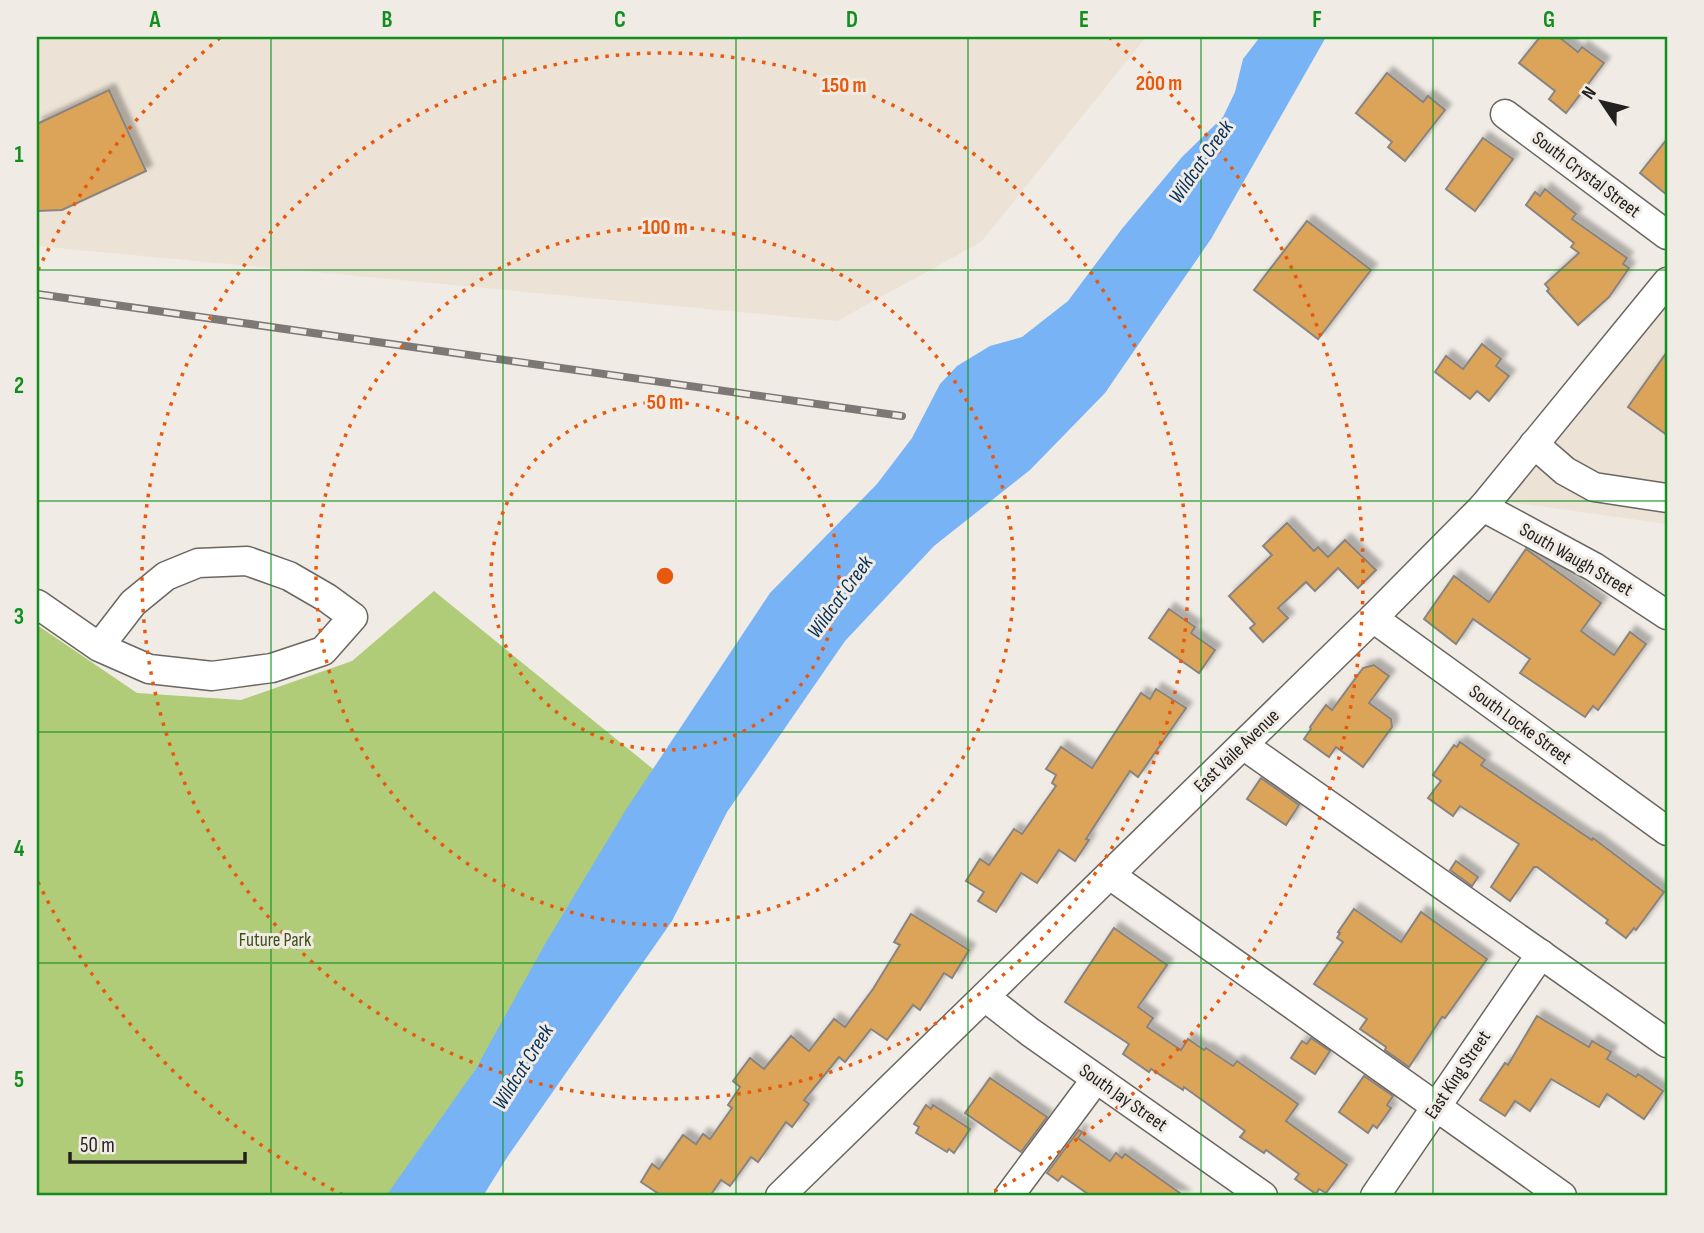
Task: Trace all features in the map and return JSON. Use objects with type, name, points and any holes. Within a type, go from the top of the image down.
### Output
[{"type":"street","name":"South Crystal Street","points":[[1506,114],[1667,235]]},
{"type":"street","name":"East Vaile Avenue","points":[[780,1196],[1243,746],[1483,507],[1667,282]]},
{"type":"street","points":[[1534,444],[1565,471],[1594,487],[1667,498]]},
{"type":"street","name":"South Waugh Street","points":[[1483,507],[1594,567],[1667,615]]},
{"type":"street","points":[[37,604],[99,647],[149,669],[212,676],[272,668],[323,651],[353,617],[289,576],[247,561],[198,563],[166,576],[132,603],[99,647]]},
{"type":"street","name":"South Locke Street","points":[[1373,618],[1667,831]]},
{"type":"street","points":[[1243,746],[1667,1043]]},
{"type":"street","points":[[1110,875],[1563,1196]]},
{"type":"street","name":"East King Street","points":[[1375,1196],[1541,954]]},
{"type":"street","name":"South Jay Street","points":[[985,997],[1263,1196]]},
{"type":"street","points":[[1009,1196],[1096,1079]]},
{"type":"shaded area","points":[[37,37],[1146,37],[981,242],[837,321],[37,246]]},
{"type":"shaded area","points":[[1667,282],[1667,524],[1489,499]]},
{"type":"green space","name":"Future Park","points":[[434,591],[653,769],[475,1070],[395,1196],[37,1196],[37,625],[137,693],[241,700],[352,661]]},
{"type":"water","name":"Wildcat Creek","points":[[1260,37],[1326,37],[1211,239],[1105,393],[1030,470],[934,546],[845,641],[727,812],[672,921],[483,1196],[386,1196],[475,1070],[545,944],[627,808],[770,593],[877,484],[912,438],[940,384],[957,366],[990,346],[1022,337],[1068,301],[1121,230],[1182,157],[1223,117],[1235,92],[1243,59]]},
{"type":"building","points":[[1540,37],[1559,37],[1578,52],[1582,47],[1604,63],[1566,113],[1549,99],[1555,91],[1519,63]]},
{"type":"building","points":[[1387,73],[1423,102],[1428,96],[1445,110],[1405,161],[1388,147],[1392,142],[1356,113]]},
{"type":"building","points":[[109,90],[146,171],[62,210],[37,211],[37,124]]},
{"type":"building","points":[[1483,138],[1513,159],[1475,211],[1446,189]]},
{"type":"building","points":[[1667,139],[1667,195],[1640,173]]},
{"type":"building","points":[[1545,189],[1576,214],[1572,219],[1627,258],[1623,264],[1629,268],[1609,297],[1578,325],[1547,291],[1549,289],[1545,284],[1579,253],[1571,247],[1574,243],[1526,205],[1535,192],[1540,196]]},
{"type":"building","points":[[1307,221],[1371,270],[1318,339],[1254,290]]},
{"type":"building","points":[[1482,344],[1501,359],[1496,366],[1509,376],[1489,401],[1477,391],[1470,399],[1435,372],[1446,356],[1463,369]]},
{"type":"building","points":[[1667,352],[1667,435],[1628,407]]},
{"type":"building","points":[[1287,523],[1314,551],[1318,547],[1328,557],[1345,540],[1376,570],[1358,588],[1338,568],[1315,591],[1306,582],[1278,608],[1288,618],[1263,642],[1250,628],[1255,624],[1229,596],[1272,555],[1263,546]]},
{"type":"building","points":[[1526,549],[1601,603],[1581,631],[1614,655],[1630,632],[1646,644],[1598,710],[1593,706],[1585,717],[1520,673],[1530,659],[1473,619],[1456,644],[1424,619],[1454,576],[1489,602]]},
{"type":"building","points":[[1169,609],[1195,627],[1191,633],[1215,650],[1199,673],[1149,638]]},
{"type":"building","points":[[1374,665],[1389,676],[1369,703],[1391,719],[1392,727],[1363,767],[1336,747],[1329,757],[1304,739],[1326,705],[1332,710],[1363,668]]},
{"type":"building","points":[[1156,689],[1186,708],[1138,777],[1130,771],[1075,861],[1059,850],[1037,883],[1021,873],[996,912],[978,901],[984,892],[966,881],[980,859],[989,865],[1014,829],[1022,834],[1056,786],[1052,783],[1056,775],[1046,769],[1061,747],[1092,768],[1141,693],[1150,699]]},
{"type":"building","points":[[1460,742],[1485,760],[1481,765],[1592,840],[1593,838],[1664,892],[1636,930],[1634,928],[1626,938],[1606,923],[1608,920],[1537,867],[1534,867],[1510,901],[1491,887],[1519,844],[1460,806],[1453,816],[1428,798],[1441,781],[1433,775],[1454,745],[1457,747]]},
{"type":"building","points":[[1261,778],[1299,805],[1286,825],[1247,799]]},
{"type":"building","points":[[1456,861],[1478,877],[1472,886],[1450,870]]},
{"type":"building","points":[[1354,909],[1401,942],[1421,912],[1487,959],[1445,1018],[1442,1017],[1409,1067],[1360,1029],[1367,1019],[1314,984],[1343,942],[1337,938],[1340,933],[1338,932]]},
{"type":"building","points":[[911,914],[969,950],[952,978],[944,973],[920,1010],[913,1005],[887,1040],[871,1029],[845,1062],[839,1057],[804,1100],[809,1104],[792,1127],[786,1122],[758,1162],[751,1157],[730,1186],[721,1180],[710,1196],[662,1196],[641,1182],[652,1164],[659,1169],[683,1135],[696,1144],[703,1134],[710,1139],[732,1108],[728,1105],[740,1087],[733,1081],[750,1058],[764,1069],[791,1036],[809,1051],[834,1019],[845,1027],[900,945],[894,942]]},
{"type":"building","points":[[1114,928],[1167,965],[1138,1007],[1153,1018],[1147,1027],[1181,1050],[1188,1039],[1233,1066],[1237,1061],[1298,1104],[1286,1121],[1347,1165],[1326,1193],[1319,1189],[1316,1194],[1295,1179],[1299,1174],[1266,1150],[1264,1153],[1240,1137],[1245,1131],[1184,1087],[1183,1090],[1151,1069],[1149,1072],[1123,1054],[1129,1044],[1065,1002]]},
{"type":"building","points":[[1537,1016],[1589,1047],[1592,1041],[1611,1052],[1607,1059],[1636,1077],[1638,1074],[1663,1091],[1644,1119],[1607,1094],[1599,1107],[1551,1079],[1530,1111],[1515,1101],[1505,1116],[1480,1100],[1505,1063],[1508,1065]]},
{"type":"building","points":[[1311,1038],[1330,1051],[1315,1074],[1291,1058],[1302,1041],[1307,1044]]},
{"type":"building","points":[[1364,1076],[1393,1096],[1387,1105],[1391,1108],[1377,1128],[1373,1125],[1368,1133],[1339,1112]]},
{"type":"building","points":[[990,1078],[1047,1117],[1021,1152],[965,1113]]},
{"type":"building","points":[[926,1105],[931,1109],[933,1105],[970,1129],[954,1153],[949,1149],[947,1152],[916,1133],[919,1127],[914,1124]]},
{"type":"building","points":[[1079,1130],[1082,1132],[1078,1138],[1110,1161],[1116,1153],[1122,1158],[1125,1154],[1184,1196],[1091,1196],[1062,1176],[1058,1181],[1047,1173]]},
{"type":"railway","points":[[37,294],[902,416]]}]
